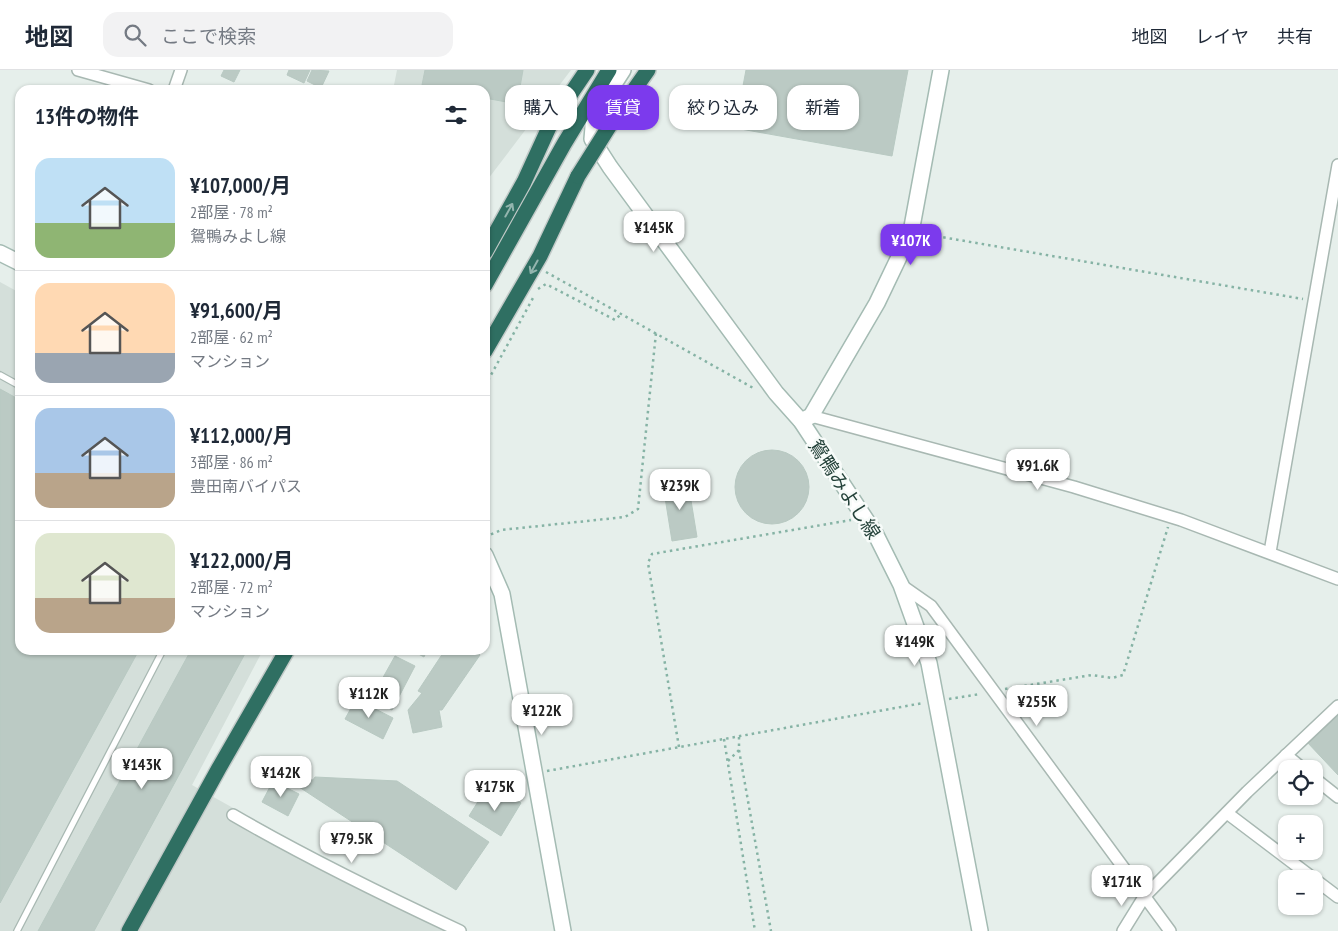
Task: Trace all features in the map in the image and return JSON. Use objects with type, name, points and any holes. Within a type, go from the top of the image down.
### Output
[{"type":"highway","points":[[490,243],[524,182],[551,123],[587,70]]},
{"type":"highway","points":[[490,276],[564,144],[609,70]]},
{"type":"highway","points":[[490,342],[540,256],[578,176],[617,114],[648,70]]},
{"type":"highway","points":[[129,931],[284,655]]},
{"type":"main road","points":[[623,70],[594,115],[592,139],[610,168],[776,393],[806,419]]},
{"type":"main road","name":"鴛鴨みよし線","points":[[942,70],[911,232],[877,303],[806,419],[887,555],[901,586],[929,663],[980,931]]},
{"type":"main road","points":[[0,252],[15,260]]},
{"type":"main road","points":[[490,566],[502,594],[563,931]]},
{"type":"street","points":[[78,70],[131,85]]},
{"type":"street","points":[[176,85],[180,70]]},
{"type":"street","points":[[1270,552],[1338,165]]},
{"type":"street","points":[[806,419],[1074,487],[1270,552],[1338,579]]},
{"type":"street","points":[[901,586],[931,606],[1170,931]]},
{"type":"street","points":[[1123,931],[1144,897],[1227,813],[1338,706]]},
{"type":"street","points":[[1286,755],[1292,760]]},
{"type":"street","points":[[1323,785],[1338,797]]},
{"type":"street","points":[[1227,813],[1338,897]]},
{"type":"street","points":[[233,815],[276,840],[407,907],[460,931]]},
{"type":"lane","points":[[0,375],[15,383]]},
{"type":"lane","points":[[16,931],[160,655]]},
{"type":"path","points":[[911,232],[1314,301]]},
{"type":"path","points":[[543,270],[765,394],[776,393]]},
{"type":"path","points":[[490,377],[538,288],[546,284],[615,320],[621,314]]},
{"type":"path","points":[[490,535],[501,530],[625,517],[638,509],[656,333]]},
{"type":"path","points":[[679,747],[648,563],[652,554],[865,517]]},
{"type":"path","points":[[534,773],[994,691],[1092,675],[1112,678],[1122,675],[1170,518]]},
{"type":"path","points":[[739,736],[739,750],[770,931]]},
{"type":"path","points":[[724,739],[755,931]]},
{"type":"path","points":[[728,761],[739,750]]},
{"type":"shaded area","points":[[397,70],[571,70],[560,85],[505,85],[505,130],[525,130],[490,176],[490,85],[394,85]]},
{"type":"shaded area","points":[[0,282],[15,290],[15,655],[260,655],[192,785],[454,931],[0,931]]},
{"type":"building","points":[[224,70],[240,70],[234,82],[221,76]]},
{"type":"building","points":[[289,70],[310,70],[304,83],[287,75]]},
{"type":"building","points":[[312,70],[329,71],[322,85],[315,85],[307,81]]},
{"type":"building","points":[[425,70],[523,70],[520,85],[505,85],[505,102],[490,99],[490,85],[422,85]]},
{"type":"building","points":[[746,70],[908,70],[892,156],[746,130],[777,130],[777,85],[743,85]]},
{"type":"building","points":[[0,389],[15,397],[15,655],[136,655],[0,903]]},
{"type":"building","points":[[772,450],[786,453],[798,461],[806,473],[809,487],[806,501],[798,513],[786,521],[772,524],[758,521],[746,513],[738,501],[735,487],[738,473],[746,461],[758,453]]},
{"type":"building","points":[[688,482],[697,537],[672,541],[663,485]]},
{"type":"building","points":[[188,655],[244,655],[94,931],[38,931]]},
{"type":"building","points":[[442,655],[480,655],[442,710],[439,710],[442,727],[413,733],[408,710],[422,693],[418,691]]},
{"type":"building","points":[[395,656],[415,666],[392,710],[371,699]]},
{"type":"building","points":[[356,699],[393,718],[383,739],[345,719]]},
{"type":"building","points":[[1338,713],[1338,775],[1307,742]]},
{"type":"building","points":[[315,777],[397,781],[489,842],[456,890],[293,783],[297,778],[313,780]]},
{"type":"building","points":[[273,781],[299,794],[288,816],[262,802]]},
{"type":"building","points":[[502,791],[521,803],[501,836],[469,816],[484,792],[496,799]]}]
